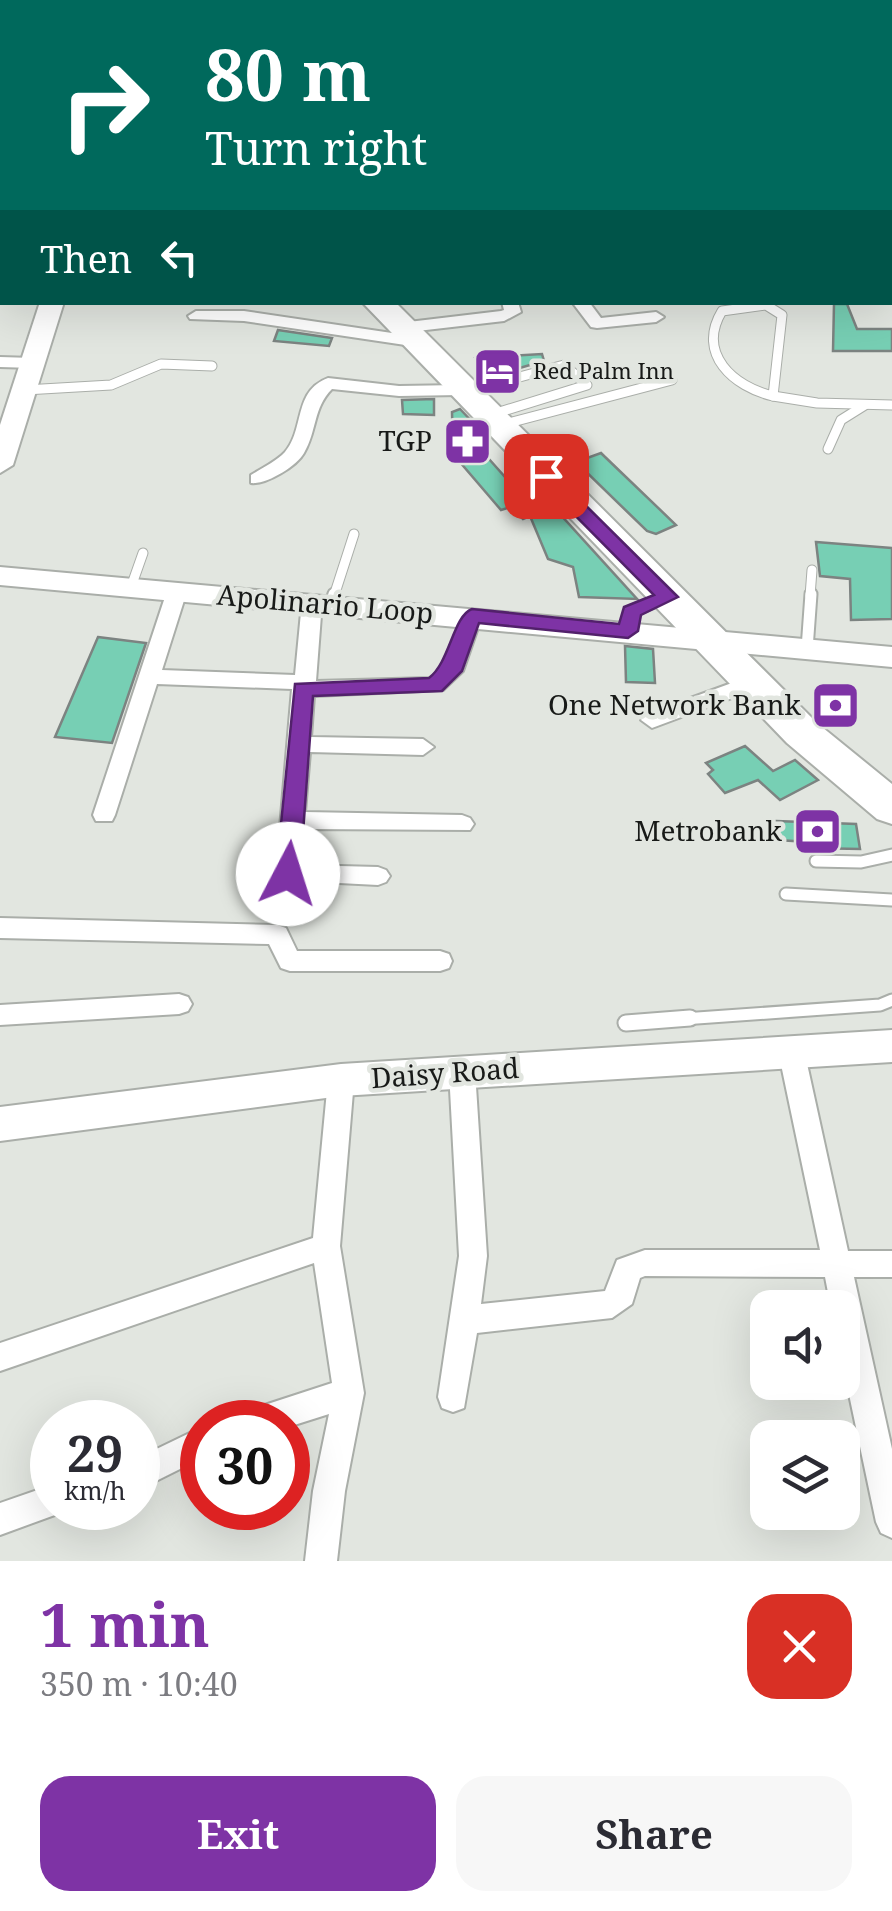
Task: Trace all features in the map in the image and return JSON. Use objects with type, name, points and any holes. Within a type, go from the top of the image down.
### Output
[{"type":"highway","points":[[396,324],[751,683],[838,766],[892,808]]},
{"type":"street","points":[[0,465],[51,305]]},
{"type":"street","points":[[196,316],[396,324],[504,316],[513,312],[511,305]]},
{"type":"street","points":[[582,305],[596,323],[656,317]]},
{"type":"street","points":[[0,362],[33,363]]},
{"type":"street","points":[[258,479],[277,470],[295,452],[312,399],[328,382],[476,406]]},
{"type":"street","name":"Apolinario Loop","points":[[0,576],[892,657]]},
{"type":"street","points":[[104,815],[153,677],[178,591]]},
{"type":"street","points":[[321,603],[303,685],[288,874],[378,876]]},
{"type":"street","points":[[153,677],[303,685],[434,686],[452,671],[472,616]]},
{"type":"street","points":[[652,720],[751,683]]},
{"type":"street","points":[[299,744],[423,747]]},
{"type":"street","points":[[293,820],[462,824]]},
{"type":"street","points":[[0,928],[277,936],[290,961],[440,961]]},
{"type":"street","points":[[0,1015],[179,1004]]},
{"type":"street","name":"Daisy Road","points":[[0,1124],[341,1080],[892,1046]]},
{"type":"street","points":[[791,1050],[892,1522]]},
{"type":"street","points":[[453,1396],[473,1256],[462,1072]]},
{"type":"street","points":[[322,1561],[329,1492],[349,1393],[326,1246],[341,1080]]},
{"type":"street","points":[[0,1357],[326,1246]]},
{"type":"street","points":[[466,1320],[612,1304],[622,1294],[627,1269],[645,1263],[892,1264]]},
{"type":"street","points":[[310,1405],[349,1393]]},
{"type":"street","points":[[0,1519],[30,1509]]},
{"type":"lane","points":[[774,397],[782,315],[766,306],[722,311],[716,319],[715,356],[720,371],[748,390],[774,397],[892,405]]},
{"type":"lane","points":[[24,390],[111,386],[161,364],[212,366]]},
{"type":"lane","points":[[564,365],[585,380],[582,388],[476,406],[564,365]]},
{"type":"lane","points":[[476,406],[622,395],[672,380]]},
{"type":"lane","points":[[828,449],[840,420],[865,405]]},
{"type":"lane","points":[[321,603],[354,534]]},
{"type":"lane","points":[[131,587],[143,553]]},
{"type":"lane","points":[[807,648],[812,570]]},
{"type":"lane","points":[[628,631],[632,611],[668,597]]},
{"type":"lane","points":[[816,861],[861,862],[892,855]]},
{"type":"lane","points":[[786,894],[892,900]]},
{"type":"lane","points":[[626,1022],[880,1005],[892,1000]]},
{"type":"building","points":[[834,305],[847,305],[857,329],[892,329],[892,351],[833,351]]},
{"type":"building","points":[[278,330],[332,338],[329,346],[274,341]]},
{"type":"building","name":"Red Palm Inn","points":[[542,354],[544,361],[492,376],[476,358]]},
{"type":"building","points":[[434,399],[434,415],[403,414],[402,400]]},
{"type":"building","points":[[460,409],[478,428],[481,450],[513,486],[529,480],[637,599],[579,597],[573,567],[548,559],[530,516],[523,519],[511,507],[501,510],[453,454],[452,412]]},
{"type":"building","points":[[601,453],[676,525],[656,534],[647,531],[576,462]]},
{"type":"building","points":[[816,542],[892,548],[892,619],[851,620],[850,579],[820,576]]},
{"type":"building","points":[[98,637],[146,643],[112,743],[55,737]]},
{"type":"building","points":[[625,646],[653,649],[655,683],[626,682]]},
{"type":"building","name":"One Network Bank","points":[[839,692],[856,706],[832,720],[815,705]]},
{"type":"building","points":[[745,746],[773,771],[795,760],[818,780],[780,800],[758,780],[725,793],[708,774],[713,770],[706,763]]},
{"type":"building","name":"Metrobank","points":[[776,821],[856,824],[860,849],[809,848],[808,842],[778,840]]},
{"type":"place","name":"Red Palm Inn","points":[[498,371]]},
{"type":"place","name":"TGP","points":[[467,441]]},
{"type":"place","name":"One Network Bank","points":[[836,705]]},
{"type":"place","name":"Metrobank","points":[[817,831]]},
{"type":"route","points":[[288,874],[303,689],[434,686],[446,680],[452,671],[472,616],[628,631],[627,618],[632,611],[668,597],[546,476]]}]
